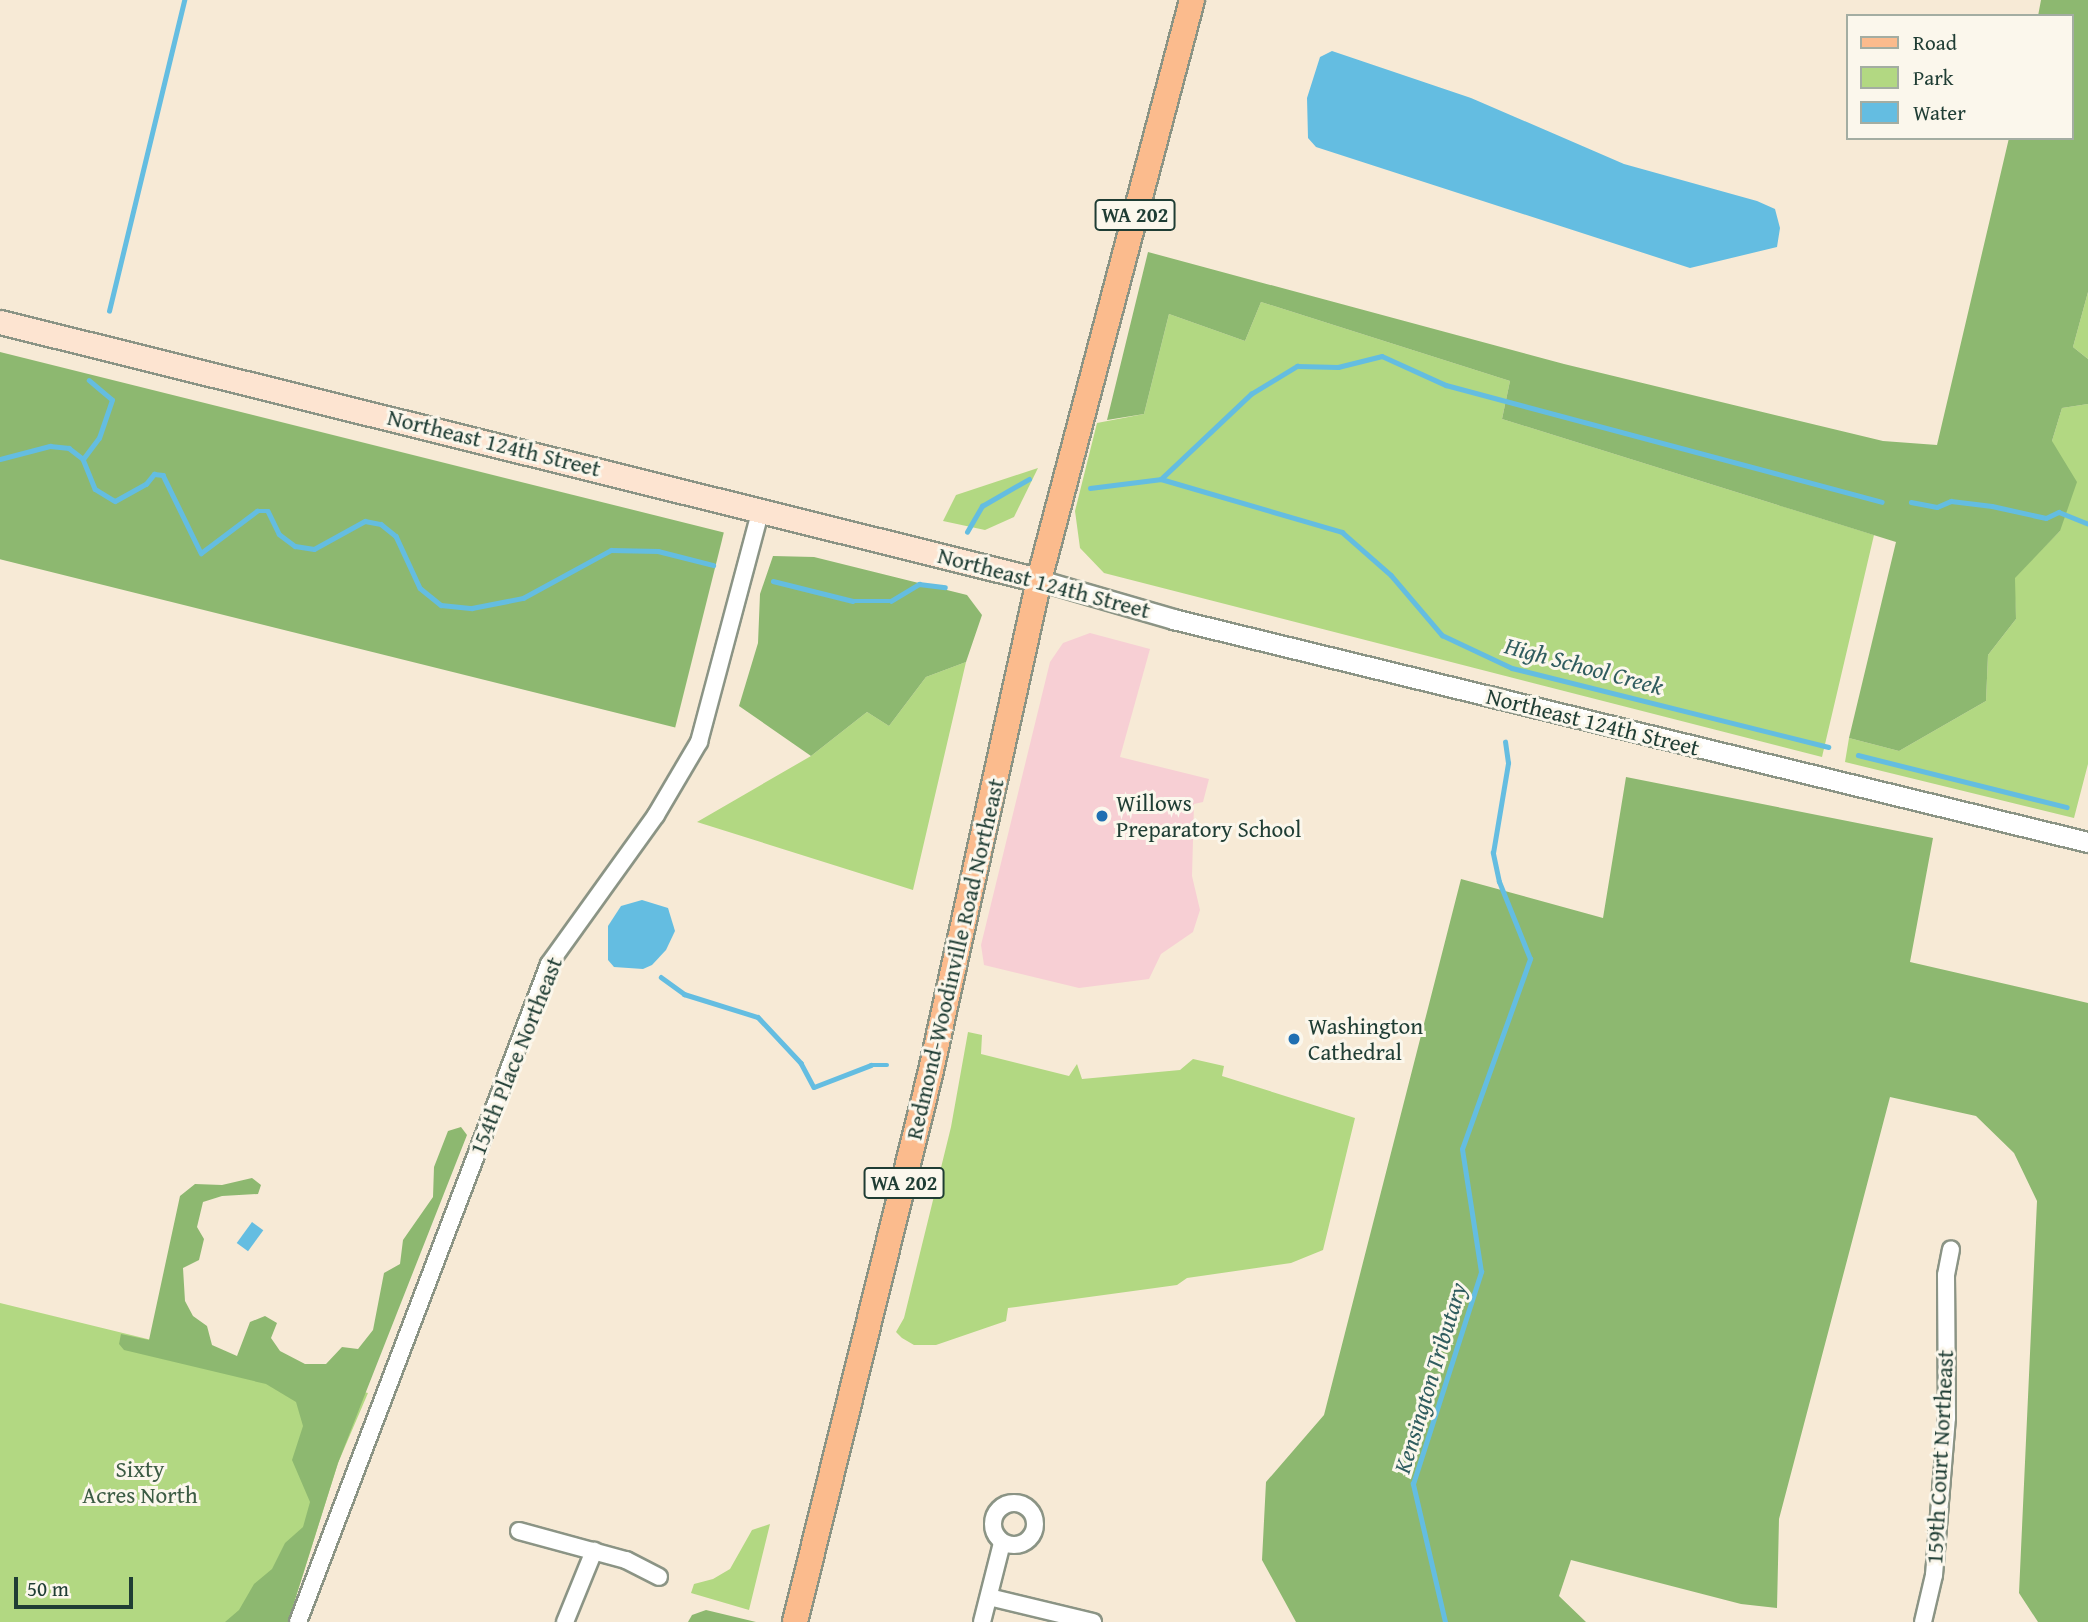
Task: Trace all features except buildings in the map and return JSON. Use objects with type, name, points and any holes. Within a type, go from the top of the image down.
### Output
[{"type":"main road","name":"WA 202","points":[[1039,580],[1192,0]]},
{"type":"main road","name":"Northeast 124th Street","points":[[0,322],[1039,580]]},
{"type":"main road","name":"Redmond-Woodinville Road Northeast","points":[[795,1622],[927,1088],[1039,580]]},
{"type":"street","name":"154th Place Northeast","points":[[298,1622],[549,964],[656,816],[699,742],[761,509]]},
{"type":"street","name":"Northeast 124th Street","points":[[1039,580],[1174,619],[2088,842]]},
{"type":"street","name":"159th Court Northeast","points":[[1923,1622],[1934,1575],[1947,1418],[1946,1275],[1951,1249]]},
{"type":"street","points":[[519,1531],[626,1560],[659,1577]]},
{"type":"street","points":[[982,1622],[1002,1543]]},
{"type":"street","points":[[565,1622],[594,1551]]},
{"type":"street","points":[[989,1597],[1093,1622]]},
{"type":"shaded area","name":"Willows Preparatory School","points":[[1090,633],[1150,649],[1120,757],[1209,779],[1203,802],[1194,804],[1192,876],[1200,910],[1193,932],[1161,954],[1149,979],[1079,988],[984,965],[981,945],[1050,662],[1063,643]]},
{"type":"green space","points":[[2041,0],[2088,0],[2088,292],[2073,347],[2088,359],[2088,404],[2062,408],[2052,441],[2077,482],[2060,531],[2015,578],[2016,619],[1988,655],[1986,701],[1899,751],[1849,738],[1896,542],[1502,419],[1510,381],[1261,302],[1245,341],[1169,314],[1144,414],[1107,420],[1148,252],[1564,364],[1883,441],[1937,445],[2009,140],[2074,140],[2074,14],[2038,14]]},
{"type":"green space","points":[[2088,292],[2088,359],[2073,347]]},
{"type":"green space","points":[[1261,302],[1510,381],[1502,419],[1874,535],[1822,757],[1104,573],[1080,548],[1075,511],[1097,423],[1144,414],[1169,314],[1245,341]]},
{"type":"green space","points":[[0,352],[724,532],[675,728],[0,559]]},
{"type":"green space","points":[[2088,404],[2088,764],[2074,818],[1845,762],[1849,738],[1899,751],[1986,701],[1988,655],[2016,619],[2014,578],[2060,531],[2052,441],[2062,408]]},
{"type":"green space","points":[[1038,468],[1014,517],[985,530],[943,521],[956,495]]},
{"type":"green space","points":[[773,556],[814,557],[967,595],[982,615],[966,662],[926,677],[889,726],[867,712],[811,756],[739,706],[758,643],[760,594]]},
{"type":"green space","points":[[966,662],[913,890],[697,822],[811,756],[867,712],[889,726],[926,677]]},
{"type":"green space","points":[[1626,777],[1933,838],[1910,962],[2088,1003],[2088,1622],[2038,1622],[2019,1593],[2037,1201],[2014,1153],[1976,1116],[1890,1097],[1779,1519],[1777,1608],[1741,1604],[1571,1560],[1559,1596],[1586,1622],[1296,1622],[1262,1560],[1266,1482],[1324,1415],[1461,879],[1603,918]]},
{"type":"green space","points":[[968,1032],[982,1035],[981,1054],[1069,1076],[1077,1064],[1082,1079],[1180,1070],[1193,1059],[1224,1066],[1222,1076],[1355,1118],[1323,1250],[1291,1263],[1187,1278],[1177,1285],[1008,1308],[1006,1321],[936,1345],[914,1345],[902,1338],[896,1332],[904,1318],[951,1127]]},
{"type":"green space","points":[[461,1127],[467,1135],[338,1463],[288,1622],[225,1622],[239,1610],[254,1584],[272,1569],[285,1543],[303,1527],[310,1502],[292,1460],[303,1426],[296,1402],[266,1384],[124,1350],[119,1344],[121,1334],[149,1340],[180,1196],[195,1184],[222,1185],[252,1178],[261,1185],[258,1194],[222,1196],[203,1202],[197,1227],[204,1239],[199,1260],[183,1268],[185,1301],[193,1316],[207,1326],[212,1345],[237,1356],[250,1322],[265,1316],[277,1323],[271,1338],[280,1351],[305,1364],[326,1364],[342,1347],[358,1349],[373,1330],[384,1273],[400,1264],[403,1240],[433,1197],[434,1167],[448,1131]]},
{"type":"green space","name":"Sixty Acres North","points":[[0,1303],[368,1393],[338,1463],[288,1622],[0,1622]]},
{"type":"green space","points":[[770,1524],[749,1610],[691,1593],[694,1584],[713,1579],[730,1569],[752,1530]]},
{"type":"green space","points":[[706,1610],[756,1622],[688,1622],[692,1615]]},
{"type":"water","points":[[1332,51],[1471,98],[1624,164],[1757,201],[1775,209],[1780,228],[1777,247],[1690,268],[1316,147],[1308,138],[1307,98],[1320,57]]},
{"type":"water","points":[[642,900],[668,908],[675,931],[666,950],[652,965],[643,969],[614,967],[608,960],[608,926],[621,906]]},
{"type":"water","points":[[252,1222],[263,1230],[248,1251],[237,1243]]},
{"type":"waterway","points":[[109,311],[184,0]]},
{"type":"waterway","points":[[1161,479],[1251,394],[1297,366],[1338,367],[1382,356],[1446,385],[1882,502]]},
{"type":"waterway","points":[[83,459],[99,438],[112,400],[89,381]]},
{"type":"waterway","name":"High School Creek","points":[[0,459],[50,446],[69,448],[83,459],[95,489],[115,501],[146,484],[154,474],[163,475],[201,553],[257,511],[268,511],[279,534],[295,546],[314,549],[365,521],[381,524],[396,536],[420,588],[441,605],[472,608],[523,598],[611,550],[658,551],[713,565]]},
{"type":"waterway","name":"High School Creek","points":[[967,532],[982,506],[1029,479]]},
{"type":"waterway","name":"High School Creek","points":[[1090,488],[1161,479],[1342,532],[1391,575],[1442,635],[1512,668],[1828,747]]},
{"type":"waterway","points":[[1911,502],[1937,507],[1951,501],[1992,506],[2046,518],[2059,512],[2088,524]]},
{"type":"waterway","name":"High School Creek","points":[[773,581],[853,601],[891,601],[919,584],[945,587]]},
{"type":"waterway","name":"Kensington Tributary","points":[[1445,1622],[1413,1484],[1481,1272],[1462,1149],[1530,959],[1499,882],[1493,853],[1508,763],[1505,742]]},
{"type":"waterway","name":"High School Creek","points":[[1858,755],[2067,807]]},
{"type":"waterway","points":[[661,977],[684,994],[758,1017],[801,1063],[814,1087],[871,1065],[887,1065]]},
{"type":"place","name":"Willows Preparatory School","points":[[1102,816]]},
{"type":"place","name":"Washington Cathedral","points":[[1294,1039]]}]
